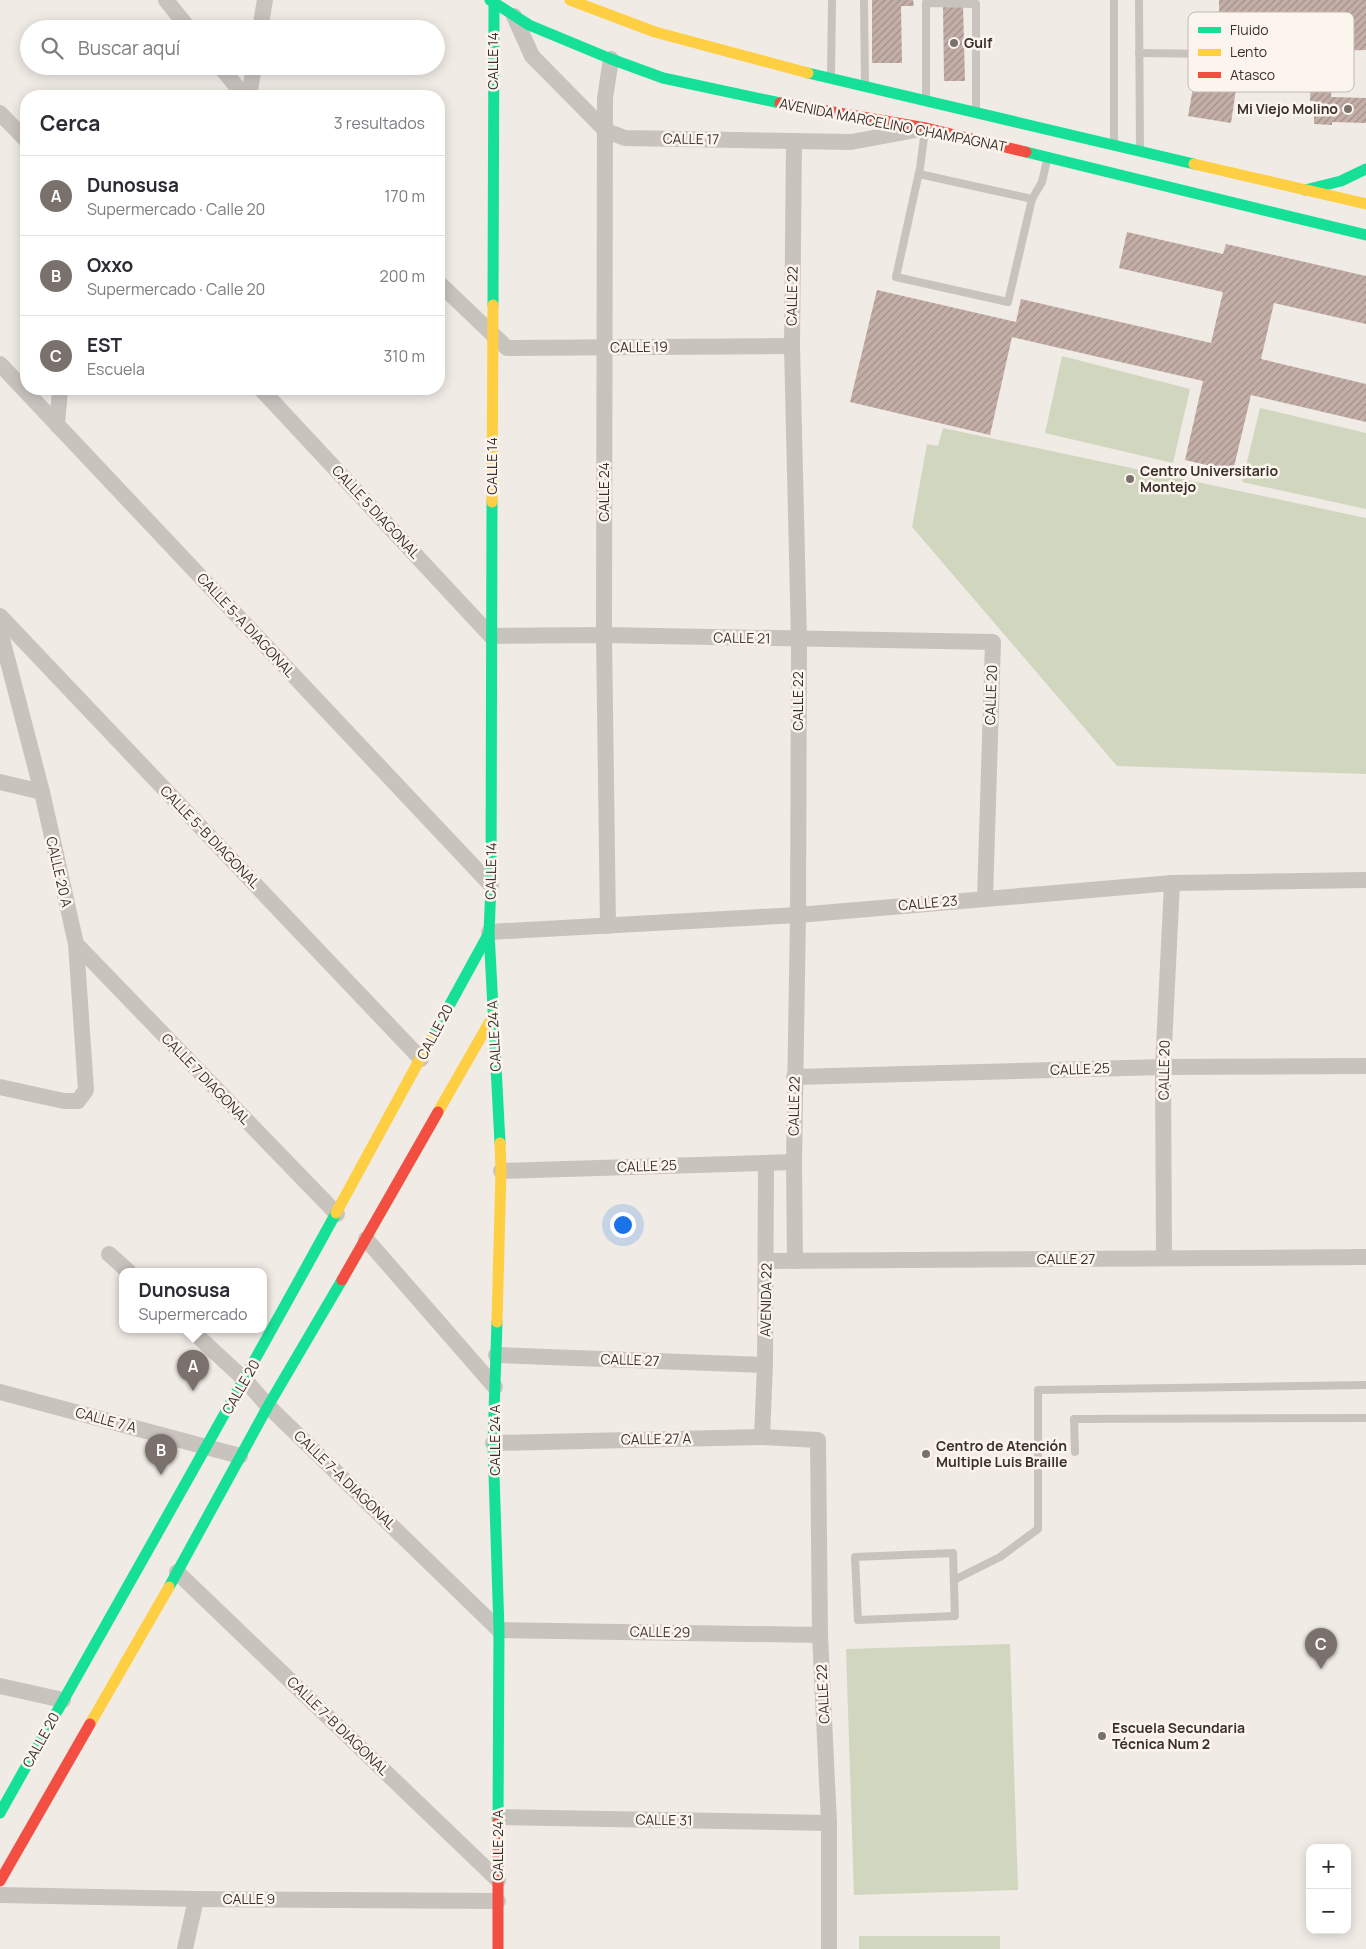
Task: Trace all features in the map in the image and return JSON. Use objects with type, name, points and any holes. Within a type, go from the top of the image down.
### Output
[{"type":"street","points":[[166,0],[182,20]]},
{"type":"street","points":[[262,20],[265,0]]},
{"type":"street","name":"AVENIDA MARCELINO CHAMPAGNAT","points":[[570,0],[654,32],[830,83],[866,87],[1048,157],[1366,235]]},
{"type":"street","name":"AVENIDA MARCELINO CHAMPAGNAT","points":[[494,1],[529,25],[663,78],[823,107],[928,112],[976,112],[1366,204]]},
{"type":"street","name":"CALLE 14","points":[[489,932],[491,885],[494,1]]},
{"type":"street","name":"CALLE 17","points":[[514,16],[532,56],[606,131],[625,138],[851,142],[928,112]]},
{"type":"street","name":"CALLE 24","points":[[608,926],[604,635],[604,347],[605,98],[611,59]]},
{"type":"street","points":[[227,75],[239,90]]},
{"type":"street","points":[[250,90],[252,75]]},
{"type":"street","points":[[0,113],[20,134]]},
{"type":"street","name":"CALLE 22","points":[[794,141],[792,346],[799,640],[798,915],[794,1078],[795,1261]]},
{"type":"street","points":[[1305,190],[1341,181],[1366,168]]},
{"type":"street","name":"CALLE 19","points":[[445,289],[506,348],[792,346]]},
{"type":"street","name":"CALLE 5-A DIAGONAL","points":[[0,364],[20,385]]},
{"type":"street","name":"CALLE 5-A DIAGONAL","points":[[29,395],[491,885]]},
{"type":"street","points":[[57,425],[60,395]]},
{"type":"street","name":"CALLE 5 DIAGONAL","points":[[266,395],[491,636]]},
{"type":"street","name":"CALLE 5-B DIAGONAL","points":[[0,616],[421,1059]]},
{"type":"street","name":"CALLE 20 A","points":[[0,630],[42,792],[76,944],[86,1090],[78,1101],[64,1101],[0,1087]]},
{"type":"street","name":"CALLE 21","points":[[491,636],[604,635],[993,642]]},
{"type":"street","name":"CALLE 20","points":[[985,898],[993,642]]},
{"type":"street","points":[[0,782],[42,792]]},
{"type":"street","name":"CALLE 23","points":[[489,932],[798,915],[1172,882],[1366,880]]},
{"type":"street","name":"CALLE 20","points":[[1164,1258],[1163,1067],[1172,882]]},
{"type":"street","name":"CALLE 20","points":[[0,1813],[206,1446],[246,1380],[489,932]]},
{"type":"street","name":"CALLE 24 A","points":[[489,932],[501,1171],[493,1443],[499,1630],[498,1949]]},
{"type":"street","name":"CALLE 7 DIAGONAL","points":[[76,944],[337,1214]]},
{"type":"street","points":[[0,1881],[177,1572],[268,1406],[493,1016]]},
{"type":"street","name":"CALLE 25","points":[[794,1078],[1163,1067],[1366,1066]]},
{"type":"street","name":"AVENIDA 22","points":[[762,1437],[765,1365],[766,1162]]},
{"type":"street","name":"CALLE 25","points":[[501,1171],[794,1162]]},
{"type":"street","points":[[366,1239],[495,1387]]},
{"type":"street","points":[[109,1254],[125,1268]]},
{"type":"street","name":"CALLE 27","points":[[766,1261],[1366,1257]]},
{"type":"street","name":"CALLE 7-A DIAGONAL","points":[[194,1333],[246,1380],[268,1406],[499,1630]]},
{"type":"street","name":"CALLE 27","points":[[496,1355],[765,1365]]},
{"type":"street","name":"CALLE 7 A","points":[[0,1392],[240,1456]]},
{"type":"street","name":"CALLE 27 A","points":[[493,1443],[762,1437],[818,1440]]},
{"type":"street","name":"CALLE 22","points":[[818,1440],[820,1635],[829,1823],[829,1949]]},
{"type":"street","name":"CALLE 7-B DIAGONAL","points":[[177,1572],[498,1880]]},
{"type":"street","name":"CALLE 29","points":[[499,1630],[820,1635]]},
{"type":"street","points":[[0,1686],[63,1700]]},
{"type":"street","name":"CALLE 31","points":[[498,1818],[829,1823]]},
{"type":"street","name":"CALLE 9","points":[[0,1894],[196,1899],[498,1901]]},
{"type":"street","points":[[185,1949],[196,1899]]},
{"type":"lane","points":[[830,83],[832,0]]},
{"type":"lane","points":[[864,0],[866,87]]},
{"type":"lane","points":[[1114,0],[1114,144]]},
{"type":"lane","points":[[1139,0],[1140,151]]},
{"type":"lane","points":[[976,112],[976,4],[926,3],[928,112],[920,171],[896,277],[1008,302],[1032,199],[1042,182],[1048,157]]},
{"type":"lane","points":[[1139,53],[1188,54]]},
{"type":"lane","points":[[920,171],[1032,199]]},
{"type":"lane","points":[[954,1580],[1000,1557],[1038,1529],[1038,1390],[1366,1385]]},
{"type":"lane","points":[[1075,1452],[1074,1419],[1366,1418]]},
{"type":"lane","points":[[952,1553],[954,1580],[955,1616],[858,1620],[855,1557],[952,1553]]},
{"type":"green space","points":[[1062,356],[1190,389],[1173,463],[1045,433]]},
{"type":"green space","points":[[1260,408],[1366,433],[1366,509],[1242,482]]},
{"type":"green space","points":[[943,428],[1366,518],[1366,774],[1117,766],[912,527],[927,444],[938,446]]},
{"type":"green space","points":[[1010,1644],[1018,1890],[854,1895],[846,1649]]},
{"type":"green space","points":[[859,1936],[1000,1936],[1000,1949],[859,1949]]},
{"type":"building","points":[[872,0],[913,0],[914,6],[901,6],[902,63],[872,63]]},
{"type":"building","points":[[1219,0],[1366,0],[1366,50],[1354,50],[1354,12],[1219,12]]},
{"type":"building","name":"Gulf","points":[[943,5],[963,5],[965,81],[944,81]]},
{"type":"building","points":[[1192,92],[1236,92],[1231,123],[1188,116]]},
{"type":"building","points":[[1310,92],[1331,92],[1331,97],[1366,98],[1366,123],[1332,122],[1332,125],[1314,124],[1314,101],[1310,101]]},
{"type":"building","points":[[1127,232],[1223,254],[1226,244],[1366,276],[1366,324],[1274,303],[1261,359],[1366,384],[1366,422],[1251,395],[1233,471],[1185,460],[1203,381],[1012,337],[990,435],[850,402],[877,290],[1016,322],[1021,299],[1211,343],[1223,292],[1119,268]]},
{"type":"traffic: fast","points":[[490,0],[529,25],[663,78],[780,103]]},
{"type":"traffic: fast","points":[[491,0],[494,4],[493,305]]},
{"type":"traffic: fast","points":[[808,73],[1194,164]]},
{"type":"traffic: fast","points":[[1026,152],[1366,235]]},
{"type":"traffic: fast","points":[[1305,190],[1341,181],[1366,169]]},
{"type":"traffic: fast","points":[[492,502],[491,885],[489,932],[500,1143]]},
{"type":"traffic: fast","points":[[432,1037],[489,933]]},
{"type":"traffic: fast","points":[[0,1813],[336,1213]]},
{"type":"traffic: fast","points":[[169,1587],[268,1406],[342,1280]]},
{"type":"traffic: fast","points":[[497,1322],[493,1443],[499,1630],[498,1822]]},
{"type":"traffic: slow","points":[[570,0],[655,32],[808,73]]},
{"type":"traffic: slow","points":[[1194,164],[1366,204]]},
{"type":"traffic: slow","points":[[492,502],[493,305]]},
{"type":"traffic: slow","points":[[438,1112],[493,1016]]},
{"type":"traffic: slow","points":[[336,1213],[432,1037]]},
{"type":"traffic: slow","points":[[497,1322],[500,1143]]},
{"type":"traffic: slow","points":[[90,1724],[169,1587]]},
{"type":"traffic: jam","points":[[780,103],[926,128],[1026,152]]},
{"type":"traffic: jam","points":[[342,1280],[438,1112]]},
{"type":"traffic: jam","points":[[0,1881],[90,1724]]},
{"type":"traffic: jam","points":[[498,1822],[498,1949]]},
{"type":"place","name":"Gulf","points":[[954,43]]},
{"type":"place","name":"Mi Viejo Molino","points":[[1348,109]]},
{"type":"place","name":"Centro Universitario Montejo","points":[[1130,479]]},
{"type":"place","name":"Dunosusa","points":[[193,1391]]},
{"type":"place","name":"Centro de Atención Multiple Luis Braille","points":[[926,1454]]},
{"type":"place","name":"Oxxo","points":[[161,1475]]},
{"type":"place","name":"EST","points":[[1321,1669]]},
{"type":"place","name":"Escuela Secundaria Técnica Num 2","points":[[1102,1736]]}]
